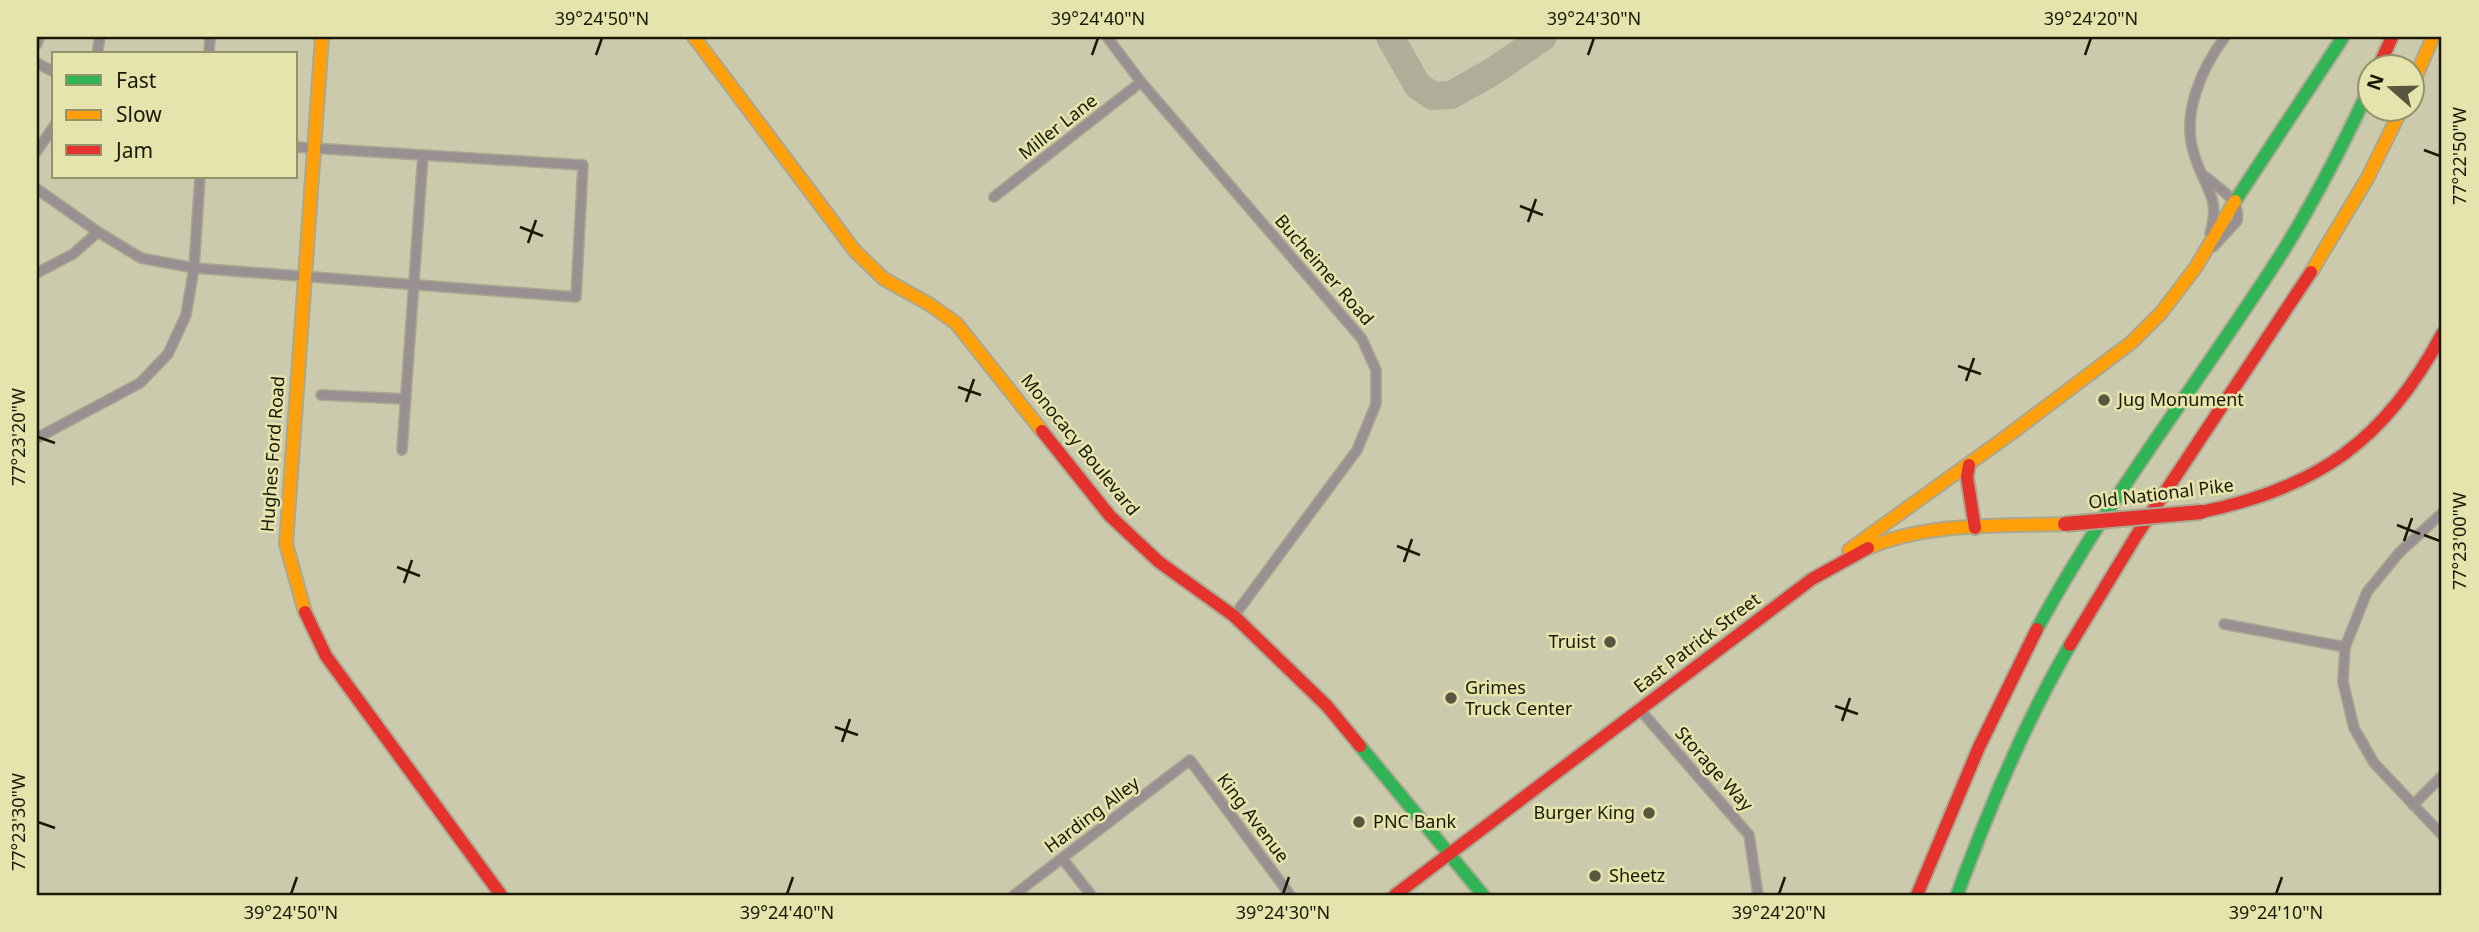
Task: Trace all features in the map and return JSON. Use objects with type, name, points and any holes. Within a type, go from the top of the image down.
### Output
[{"type":"main road","name":"Hughes Ford Road","points":[[322,37],[286,544],[303,608],[327,656],[501,895]]},
{"type":"main road","name":"Monocacy Boulevard","points":[[694,37],[855,251],[884,279],[929,304],[956,323],[1110,516],[1159,562],[1234,616],[1328,706],[1483,895]]},
{"type":"main road","points":[[1812,579],[2132,342],[2161,313],[2196,267],[2235,201],[2343,37]]},
{"type":"main road","points":[[2426,54],[2433,37]]},
{"type":"main road","points":[[1917,895],[1968,768],[2042,621],[2105,514],[2272,272],[2326,178],[2356,117]]},
{"type":"main road","points":[[1957,895],[1979,835],[2020,741],[2066,654],[2109,581],[2342,224],[2396,122]]},
{"type":"main road","name":"Old National Pike","points":[[2064,524],[2230,508],[2284,490],[2336,462],[2381,425],[2420,377],[2442,334]]},
{"type":"main road","points":[[1969,465],[1967,477],[1975,528]]},
{"type":"main road","name":"East Patrick Street","points":[[1395,895],[1812,579],[1880,543],[1919,534],[1975,528],[2064,524]]},
{"type":"street","points":[[37,44],[39,37]]},
{"type":"street","name":"Bucheimer Road","points":[[1107,37],[1141,82],[1362,338],[1376,370],[1376,404],[1357,450],[1234,616]]},
{"type":"street","points":[[2207,245],[2215,213],[2191,144],[2192,111],[2199,80],[2225,37]]},
{"type":"street","name":"Miller Lane","points":[[994,197],[1141,82]]},
{"type":"street","points":[[37,151],[52,129]]},
{"type":"street","points":[[37,189],[98,232],[141,258],[194,268],[576,296],[583,165],[298,147]]},
{"type":"street","points":[[402,450],[423,155]]},
{"type":"street","points":[[2196,267],[2237,221],[2238,209],[2235,201],[2203,175]]},
{"type":"street","points":[[37,438],[140,383],[168,354],[186,315],[194,268],[200,178]]},
{"type":"street","points":[[37,273],[73,254],[98,232]]},
{"type":"street","points":[[321,395],[406,399]]},
{"type":"street","points":[[2442,513],[2399,553],[2367,593],[2346,647],[2343,682],[2354,728],[2374,763],[2442,835]]},
{"type":"street","points":[[2224,624],[2346,647]]},
{"type":"street","name":"Storage Way","points":[[1641,711],[1749,835],[1758,895]]},
{"type":"street","name":"Harding Alley","points":[[1014,895],[1189,760]]},
{"type":"street","name":"King Avenue","points":[[1189,760],[1290,895]]},
{"type":"street","points":[[2413,805],[2442,776]]},
{"type":"street","points":[[1062,858],[1091,895]]},
{"type":"taxiway","points":[[1390,37],[1418,86],[1433,96],[1451,95],[1492,72],[1543,37]]},
{"type":"traffic: fast","points":[[2235,201],[2343,37]]},
{"type":"traffic: fast","points":[[2037,629],[2124,486],[2280,256],[2328,173],[2356,116]]},
{"type":"traffic: fast","points":[[1957,895],[2008,767],[2037,705],[2070,645]]},
{"type":"traffic: fast","points":[[1360,746],[1483,895]]},
{"type":"traffic: slow","points":[[305,612],[286,544],[322,37]]},
{"type":"traffic: slow","points":[[694,37],[855,251],[884,279],[929,304],[956,323],[1042,431]]},
{"type":"traffic: slow","points":[[2426,53],[2433,37]]},
{"type":"traffic: slow","points":[[2311,272],[2367,179],[2395,122]]},
{"type":"traffic: slow","points":[[1849,550],[2132,342],[2161,313],[2196,267],[2235,201]]},
{"type":"traffic: slow","points":[[1868,548],[1891,540],[1940,530],[2065,524]]},
{"type":"traffic: jam","points":[[2385,52],[2392,37]]},
{"type":"traffic: jam","points":[[2070,645],[2136,536],[2311,272]]},
{"type":"traffic: jam","points":[[2201,512],[2243,502],[2280,489],[2314,473],[2344,454],[2372,431],[2397,403],[2442,334]]},
{"type":"traffic: jam","points":[[1042,431],[1110,516],[1159,562],[1234,616],[1327,706],[1360,746]]},
{"type":"traffic: jam","points":[[1969,465],[1967,477],[1975,528]]},
{"type":"traffic: jam","points":[[2065,524],[2201,512]]},
{"type":"traffic: jam","points":[[1395,895],[1812,579],[1868,548]]},
{"type":"traffic: jam","points":[[305,612],[326,656],[501,895]]},
{"type":"traffic: jam","points":[[1917,895],[1979,747],[2037,629]]},
{"type":"place","name":"Jug Monument","points":[[2104,400]]},
{"type":"place","name":"Truist","points":[[1610,642]]},
{"type":"place","name":"Grimes Truck Center","points":[[1451,698]]},
{"type":"place","name":"Burger King","points":[[1649,813]]},
{"type":"place","name":"PNC Bank","points":[[1359,822]]},
{"type":"place","name":"Sheetz","points":[[1595,876]]}]
